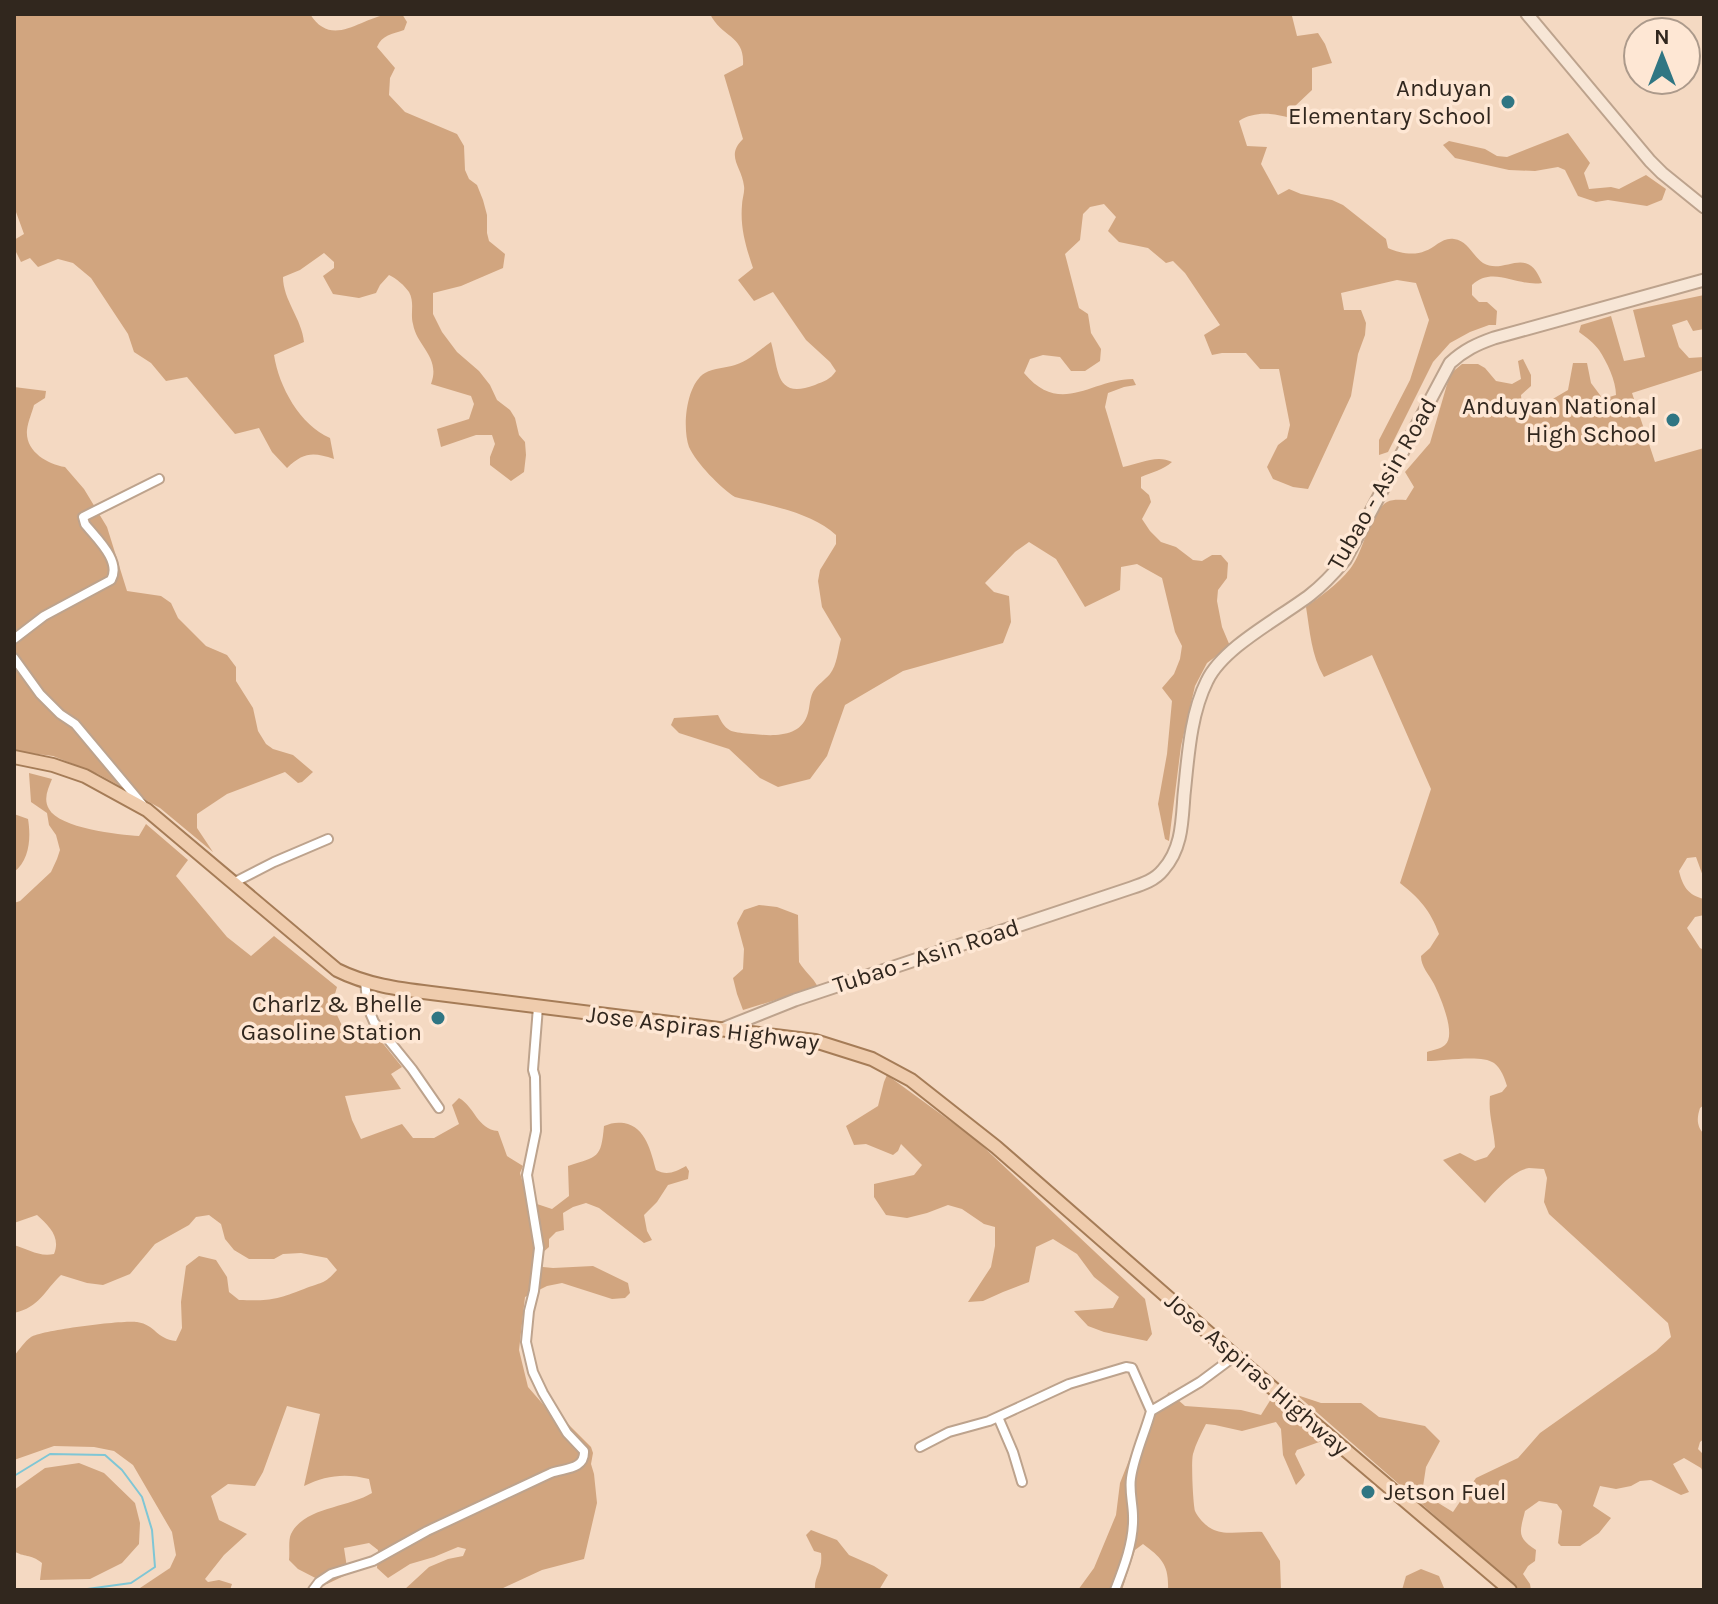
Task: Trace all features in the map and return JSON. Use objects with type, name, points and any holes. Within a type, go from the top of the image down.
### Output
[{"type":"main road","points":[[1527,14],[1650,161],[1704,207]]},
{"type":"main road","name":"Tubao - Asin Road","points":[[722,1029],[795,1000],[1153,879],[1176,850],[1189,751],[1197,707],[1207,679],[1223,658],[1324,584],[1345,560],[1450,363],[1475,344],[1704,280]]},
{"type":"main road","name":"Jose Aspiras Highway","points":[[14,757],[85,776],[147,810],[337,970],[365,982],[538,1007],[797,1037],[872,1059],[911,1080],[996,1147],[1510,1590]]},
{"type":"street","points":[[14,639],[44,616],[111,580],[115,570],[112,560],[83,517],[159,479]]},
{"type":"street","points":[[14,658],[40,694],[75,724],[147,810]]},
{"type":"street","points":[[233,883],[328,839]]},
{"type":"street","points":[[365,982],[368,1008],[374,1022],[439,1108]]},
{"type":"street","points":[[313,1590],[331,1574],[373,1561],[427,1531],[555,1471],[581,1464],[584,1459],[584,1451],[567,1433],[543,1393],[533,1372],[526,1342],[539,1248],[527,1175],[536,1122],[533,1070],[538,1007]]},
{"type":"street","points":[[1151,1411],[1200,1382],[1235,1356]]},
{"type":"street","points":[[920,1447],[949,1432],[998,1417],[1069,1384],[1130,1367],[1151,1411],[1133,1469],[1132,1536],[1115,1590]]},
{"type":"street","points":[[998,1417],[1022,1482]]},
{"type":"shaded area","points":[[14,14],[310,14],[319,24],[337,30],[378,17],[402,14],[407,22],[404,30],[385,37],[377,47],[395,68],[390,78],[389,95],[405,112],[457,134],[464,146],[465,170],[469,179],[477,185],[483,200],[489,241],[505,254],[503,268],[461,286],[433,293],[433,314],[457,352],[479,371],[497,400],[515,418],[519,435],[525,442],[524,472],[511,481],[490,465],[495,444],[492,435],[476,435],[441,447],[437,429],[469,419],[474,404],[471,396],[431,384],[433,366],[415,332],[411,296],[403,285],[389,275],[376,293],[359,298],[333,294],[323,276],[334,268],[334,262],[324,253],[300,270],[283,277],[304,342],[274,355],[277,367],[286,392],[300,414],[330,438],[334,459],[309,455],[287,468],[272,452],[259,428],[235,434],[187,377],[166,381],[151,363],[134,352],[128,334],[91,278],[73,263],[58,259],[38,267],[30,258],[21,262],[14,248],[14,240],[24,234],[14,212]]},
{"type":"shaded area","points":[[710,14],[1297,14],[1292,16],[1297,36],[1318,33],[1332,63],[1312,68],[1312,90],[1293,108],[1290,118],[1264,114],[1239,121],[1247,146],[1267,147],[1261,164],[1278,195],[1289,189],[1343,205],[1386,239],[1388,248],[1397,251],[1421,253],[1454,239],[1466,245],[1483,263],[1499,266],[1523,263],[1536,271],[1542,283],[1488,277],[1472,285],[1472,295],[1497,311],[1496,325],[1470,332],[1450,343],[1433,362],[1388,452],[1379,455],[1379,440],[1410,380],[1429,320],[1416,283],[1397,280],[1341,293],[1344,310],[1361,310],[1366,323],[1365,335],[1358,354],[1351,396],[1308,489],[1273,479],[1267,467],[1278,445],[1287,438],[1290,425],[1279,369],[1260,369],[1246,353],[1212,355],[1204,335],[1220,325],[1185,273],[1173,261],[1166,263],[1148,248],[1119,242],[1108,231],[1116,217],[1104,204],[1090,207],[1083,214],[1080,240],[1065,254],[1079,308],[1088,314],[1091,333],[1101,349],[1100,361],[1085,371],[1071,371],[1060,357],[1043,355],[1030,359],[1024,373],[1038,386],[1064,394],[1133,379],[1136,385],[1108,393],[1105,407],[1123,467],[1154,459],[1172,462],[1141,477],[1141,488],[1149,495],[1151,502],[1142,519],[1161,542],[1176,547],[1193,560],[1202,561],[1212,555],[1221,555],[1228,563],[1227,578],[1218,590],[1217,601],[1222,627],[1230,646],[1207,663],[1195,686],[1181,746],[1169,841],[1165,839],[1158,804],[1172,701],[1162,688],[1174,674],[1182,646],[1175,632],[1162,578],[1137,564],[1121,567],[1120,590],[1085,607],[1056,559],[1029,542],[985,583],[994,592],[1009,596],[1011,622],[1003,643],[903,671],[845,705],[827,756],[810,779],[778,787],[760,778],[729,749],[679,733],[671,725],[674,718],[718,715],[724,726],[736,732],[768,735],[791,732],[803,723],[813,692],[830,674],[841,639],[822,607],[818,581],[820,570],[836,544],[836,535],[802,515],[735,497],[703,467],[692,453],[687,439],[687,407],[699,379],[709,371],[745,361],[771,342],[781,380],[792,389],[815,385],[836,371],[806,340],[773,292],[754,301],[738,280],[753,268],[743,230],[743,179],[735,156],[743,139],[724,75],[743,65],[743,55],[737,42],[720,28]]},
{"type":"shaded area","points":[[1568,133],[1590,163],[1584,173],[1589,189],[1619,189],[1646,175],[1666,189],[1662,200],[1647,206],[1608,200],[1596,202],[1578,196],[1565,170],[1558,167],[1535,171],[1509,170],[1455,158],[1443,145],[1449,141],[1507,157]]},
{"type":"shaded area","points":[[1704,295],[1704,329],[1693,331],[1687,320],[1672,325],[1679,347],[1689,358],[1704,357],[1704,370],[1632,393],[1655,462],[1704,448],[1704,879],[1696,857],[1687,858],[1679,871],[1687,890],[1704,899],[1704,915],[1695,917],[1687,928],[1704,950],[1704,1105],[1698,1118],[1704,1134],[1704,1439],[1698,1449],[1704,1455],[1704,1474],[1701,1468],[1684,1458],[1673,1464],[1689,1492],[1681,1495],[1651,1480],[1616,1489],[1600,1486],[1593,1506],[1611,1518],[1599,1533],[1580,1546],[1561,1546],[1558,1543],[1562,1511],[1557,1504],[1539,1501],[1525,1511],[1522,1524],[1522,1537],[1536,1550],[1535,1561],[1523,1574],[1531,1590],[1520,1590],[1297,1395],[1321,1403],[1361,1403],[1379,1417],[1425,1426],[1440,1441],[1426,1467],[1422,1493],[1453,1512],[1476,1478],[1518,1458],[1540,1433],[1656,1351],[1671,1337],[1668,1323],[1549,1214],[1544,1202],[1547,1178],[1544,1169],[1529,1168],[1516,1173],[1485,1203],[1443,1160],[1460,1153],[1475,1161],[1487,1157],[1495,1147],[1490,1096],[1502,1092],[1507,1086],[1499,1068],[1488,1060],[1427,1061],[1427,1052],[1445,1045],[1449,1033],[1443,1006],[1421,960],[1439,934],[1424,906],[1400,883],[1431,789],[1372,655],[1324,677],[1314,652],[1306,607],[1350,569],[1381,507],[1389,501],[1406,500],[1414,487],[1405,472],[1430,443],[1450,374],[1462,364],[1478,364],[1496,381],[1512,384],[1521,379],[1518,361],[1523,359],[1531,375],[1531,386],[1521,395],[1522,406],[1551,400],[1568,390],[1573,363],[1587,363],[1591,383],[1603,399],[1616,395],[1613,378],[1599,350],[1579,332],[1581,325],[1611,316],[1624,361],[1645,357],[1633,310]]},
{"type":"shaded area","points":[[14,387],[46,391],[45,398],[34,405],[27,437],[38,455],[65,467],[84,489],[107,527],[127,591],[161,596],[171,603],[178,618],[206,646],[227,655],[236,667],[236,681],[253,708],[258,731],[266,744],[293,755],[313,772],[298,783],[285,772],[227,794],[197,814],[197,828],[213,852],[160,808],[98,774],[53,756],[14,751]]},
{"type":"shaded area","points":[[29,773],[52,779],[46,802],[55,816],[64,821],[90,829],[139,836],[146,824],[188,860],[176,876],[227,937],[251,956],[274,936],[337,987],[332,1004],[343,1028],[368,1025],[402,1067],[391,1074],[401,1089],[345,1096],[361,1139],[402,1124],[413,1138],[434,1138],[459,1124],[452,1105],[459,1098],[485,1126],[498,1131],[507,1156],[523,1166],[520,1173],[528,1201],[552,1209],[569,1196],[568,1166],[596,1155],[604,1126],[609,1124],[624,1123],[638,1130],[646,1141],[656,1170],[664,1173],[686,1166],[688,1179],[668,1185],[644,1215],[652,1240],[644,1243],[599,1208],[586,1203],[563,1213],[564,1230],[556,1232],[549,1239],[549,1247],[533,1261],[533,1266],[553,1268],[593,1266],[628,1283],[630,1293],[625,1298],[612,1299],[562,1283],[547,1286],[525,1297],[519,1350],[528,1387],[548,1410],[557,1409],[593,1453],[591,1464],[597,1503],[584,1559],[542,1570],[501,1589],[404,1590],[429,1567],[463,1556],[466,1549],[458,1547],[410,1564],[388,1578],[377,1568],[378,1550],[369,1543],[344,1548],[348,1574],[327,1584],[298,1569],[289,1560],[291,1534],[306,1518],[372,1493],[369,1479],[336,1476],[304,1486],[320,1414],[287,1406],[255,1486],[228,1484],[211,1496],[219,1520],[247,1534],[224,1555],[205,1579],[208,1582],[219,1580],[232,1584],[230,1590],[137,1590],[170,1568],[176,1555],[172,1532],[133,1465],[114,1451],[94,1447],[54,1446],[14,1460],[14,1356],[31,1337],[83,1326],[137,1322],[164,1338],[176,1341],[182,1328],[181,1302],[186,1266],[199,1256],[216,1260],[227,1277],[229,1292],[239,1300],[286,1296],[322,1282],[337,1270],[327,1258],[301,1253],[283,1254],[274,1259],[249,1259],[234,1250],[225,1239],[221,1224],[209,1215],[196,1217],[189,1225],[155,1244],[130,1274],[103,1285],[61,1275],[36,1303],[14,1313],[14,1245],[48,1255],[54,1254],[56,1248],[55,1237],[37,1215],[14,1223],[14,903],[51,872],[60,850],[47,813],[31,802]]},
{"type":"shaded area","points":[[14,814],[28,819],[29,833],[26,855],[14,872]]},
{"type":"shaded area","points":[[759,905],[777,907],[798,915],[799,962],[818,987],[743,1010],[733,978],[743,969],[744,949],[737,923],[744,910]]},
{"type":"shaded area","points":[[887,1075],[975,1139],[1145,1299],[1152,1334],[1147,1341],[1088,1326],[1074,1311],[1113,1308],[1119,1297],[1094,1277],[1077,1254],[1053,1239],[1036,1247],[1029,1282],[983,1301],[968,1302],[991,1267],[995,1227],[948,1205],[907,1218],[886,1215],[874,1197],[874,1184],[914,1175],[922,1165],[901,1144],[893,1155],[866,1144],[854,1145],[846,1126],[878,1106]]},
{"type":"shaded area","points":[[1169,1392],[1185,1406],[1241,1410],[1261,1415],[1271,1399],[1322,1441],[1297,1450],[1295,1454],[1305,1475],[1296,1485],[1283,1455],[1281,1429],[1276,1422],[1242,1431],[1206,1424],[1193,1454],[1194,1500],[1198,1516],[1217,1531],[1262,1532],[1280,1561],[1281,1590],[1168,1590],[1163,1563],[1143,1544],[1135,1550],[1122,1590],[1078,1590],[1094,1568],[1116,1515],[1120,1483],[1144,1422]]},
{"type":"shaded area","points":[[79,1463],[104,1473],[135,1503],[140,1523],[139,1544],[122,1563],[90,1579],[40,1580],[42,1563],[14,1551],[14,1490],[45,1468]]},
{"type":"shaded area","points":[[811,1530],[837,1540],[849,1555],[888,1575],[879,1590],[815,1590],[821,1553],[814,1551],[806,1535]]},
{"type":"shaded area","points":[[1421,1569],[1439,1576],[1444,1588],[1402,1590],[1406,1576]]},
{"type":"waterway","points":[[14,1476],[50,1454],[105,1455],[122,1470],[142,1497],[152,1530],[155,1567],[131,1583],[80,1590]]},
{"type":"place","name":"Anduyan Elementary School","points":[[1508,102]]},
{"type":"place","name":"Anduyan National High School","points":[[1673,420]]},
{"type":"place","name":"Charlz & Bhelle Gasoline Station","points":[[438,1018]]},
{"type":"place","name":"Jetson Fuel","points":[[1368,1492]]}]
